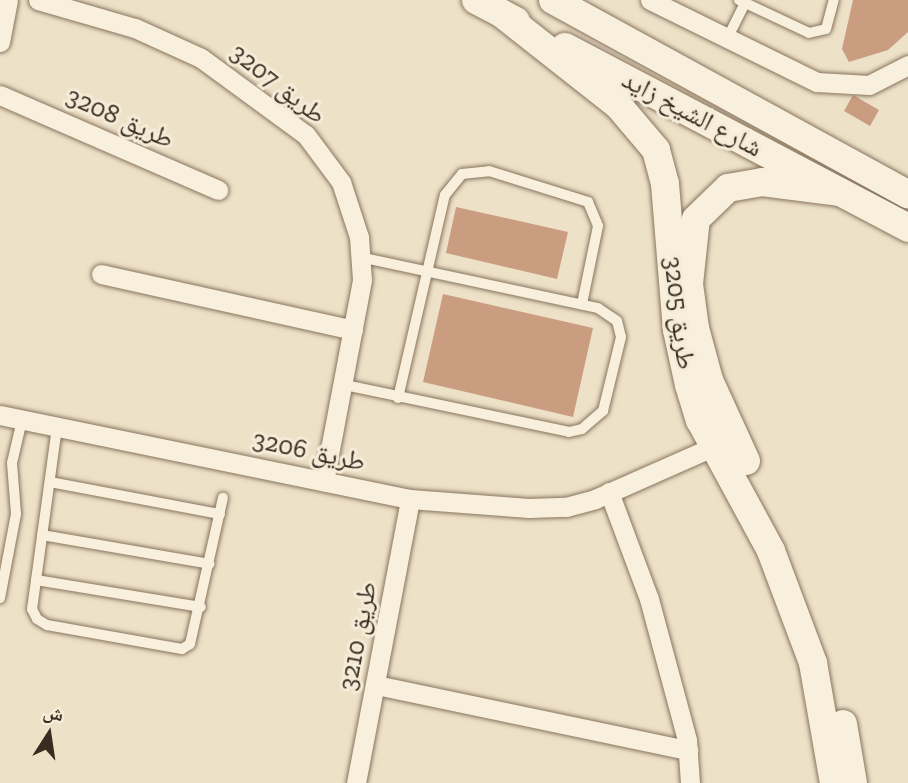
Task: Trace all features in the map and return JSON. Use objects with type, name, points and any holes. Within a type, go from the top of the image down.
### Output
[{"type":"street","points":[[0,42],[8,0]]},
{"type":"street","name":"طريق 3207","points":[[38,0],[135,27],[174,45],[280,112],[327,159],[341,182],[359,237],[362,280],[345,386],[324,481]]},
{"type":"street","name":"شارع الشيخ زايد","points":[[475,0],[908,228]]},
{"type":"street","name":"شارع الشيخ زايد","points":[[553,0],[908,194]]},
{"type":"street","points":[[650,0],[789,71],[849,86],[878,82],[908,65]]},
{"type":"street","name":"طريق 3205","points":[[501,13],[618,105],[656,150],[665,184],[677,330],[700,420],[724,442],[762,490],[828,650],[853,783]]},
{"type":"street","name":"طريق 3208","points":[[0,94],[218,190]]},
{"type":"street","name":"طريق 3205","points":[[834,783],[813,663],[771,551],[724,442],[695,328],[689,284],[696,219],[728,188],[762,182],[840,192]]},
{"type":"street","points":[[101,274],[353,330]]},
{"type":"street","name":"طريق 3206","points":[[0,415],[410,499],[541,508],[566,507],[609,492],[724,442]]},
{"type":"street","points":[[609,492],[649,599],[688,750],[691,783]]},
{"type":"street","name":"طريق 3210","points":[[356,783],[410,499]]},
{"type":"street","points":[[376,685],[688,750]]},
{"type":"lane","points":[[727,40],[742,2],[809,33],[820,33],[830,22],[834,0]]},
{"type":"lane","points":[[398,398],[426,271],[449,187],[462,174],[489,171],[581,197],[594,209],[598,226],[582,304]]},
{"type":"lane","points":[[345,386],[555,431],[582,429],[594,422],[609,399],[621,337],[612,315],[582,304],[360,257]]},
{"type":"lane","points":[[0,597],[16,514],[12,464],[22,420]]},
{"type":"lane","points":[[57,427],[32,609],[37,619],[47,625],[183,649],[195,635],[223,498]]},
{"type":"lane","points":[[50,482],[220,514]]},
{"type":"lane","points":[[42,535],[210,564]]},
{"type":"lane","points":[[36,580],[201,607]]},
{"type":"building","points":[[853,0],[908,0],[908,32],[888,50],[849,62],[842,49]]},
{"type":"building","points":[[853,95],[879,110],[870,126],[844,111]]},
{"type":"building","points":[[456,207],[568,232],[557,279],[446,253]]},
{"type":"building","points":[[443,294],[593,328],[573,417],[423,382]]}]
